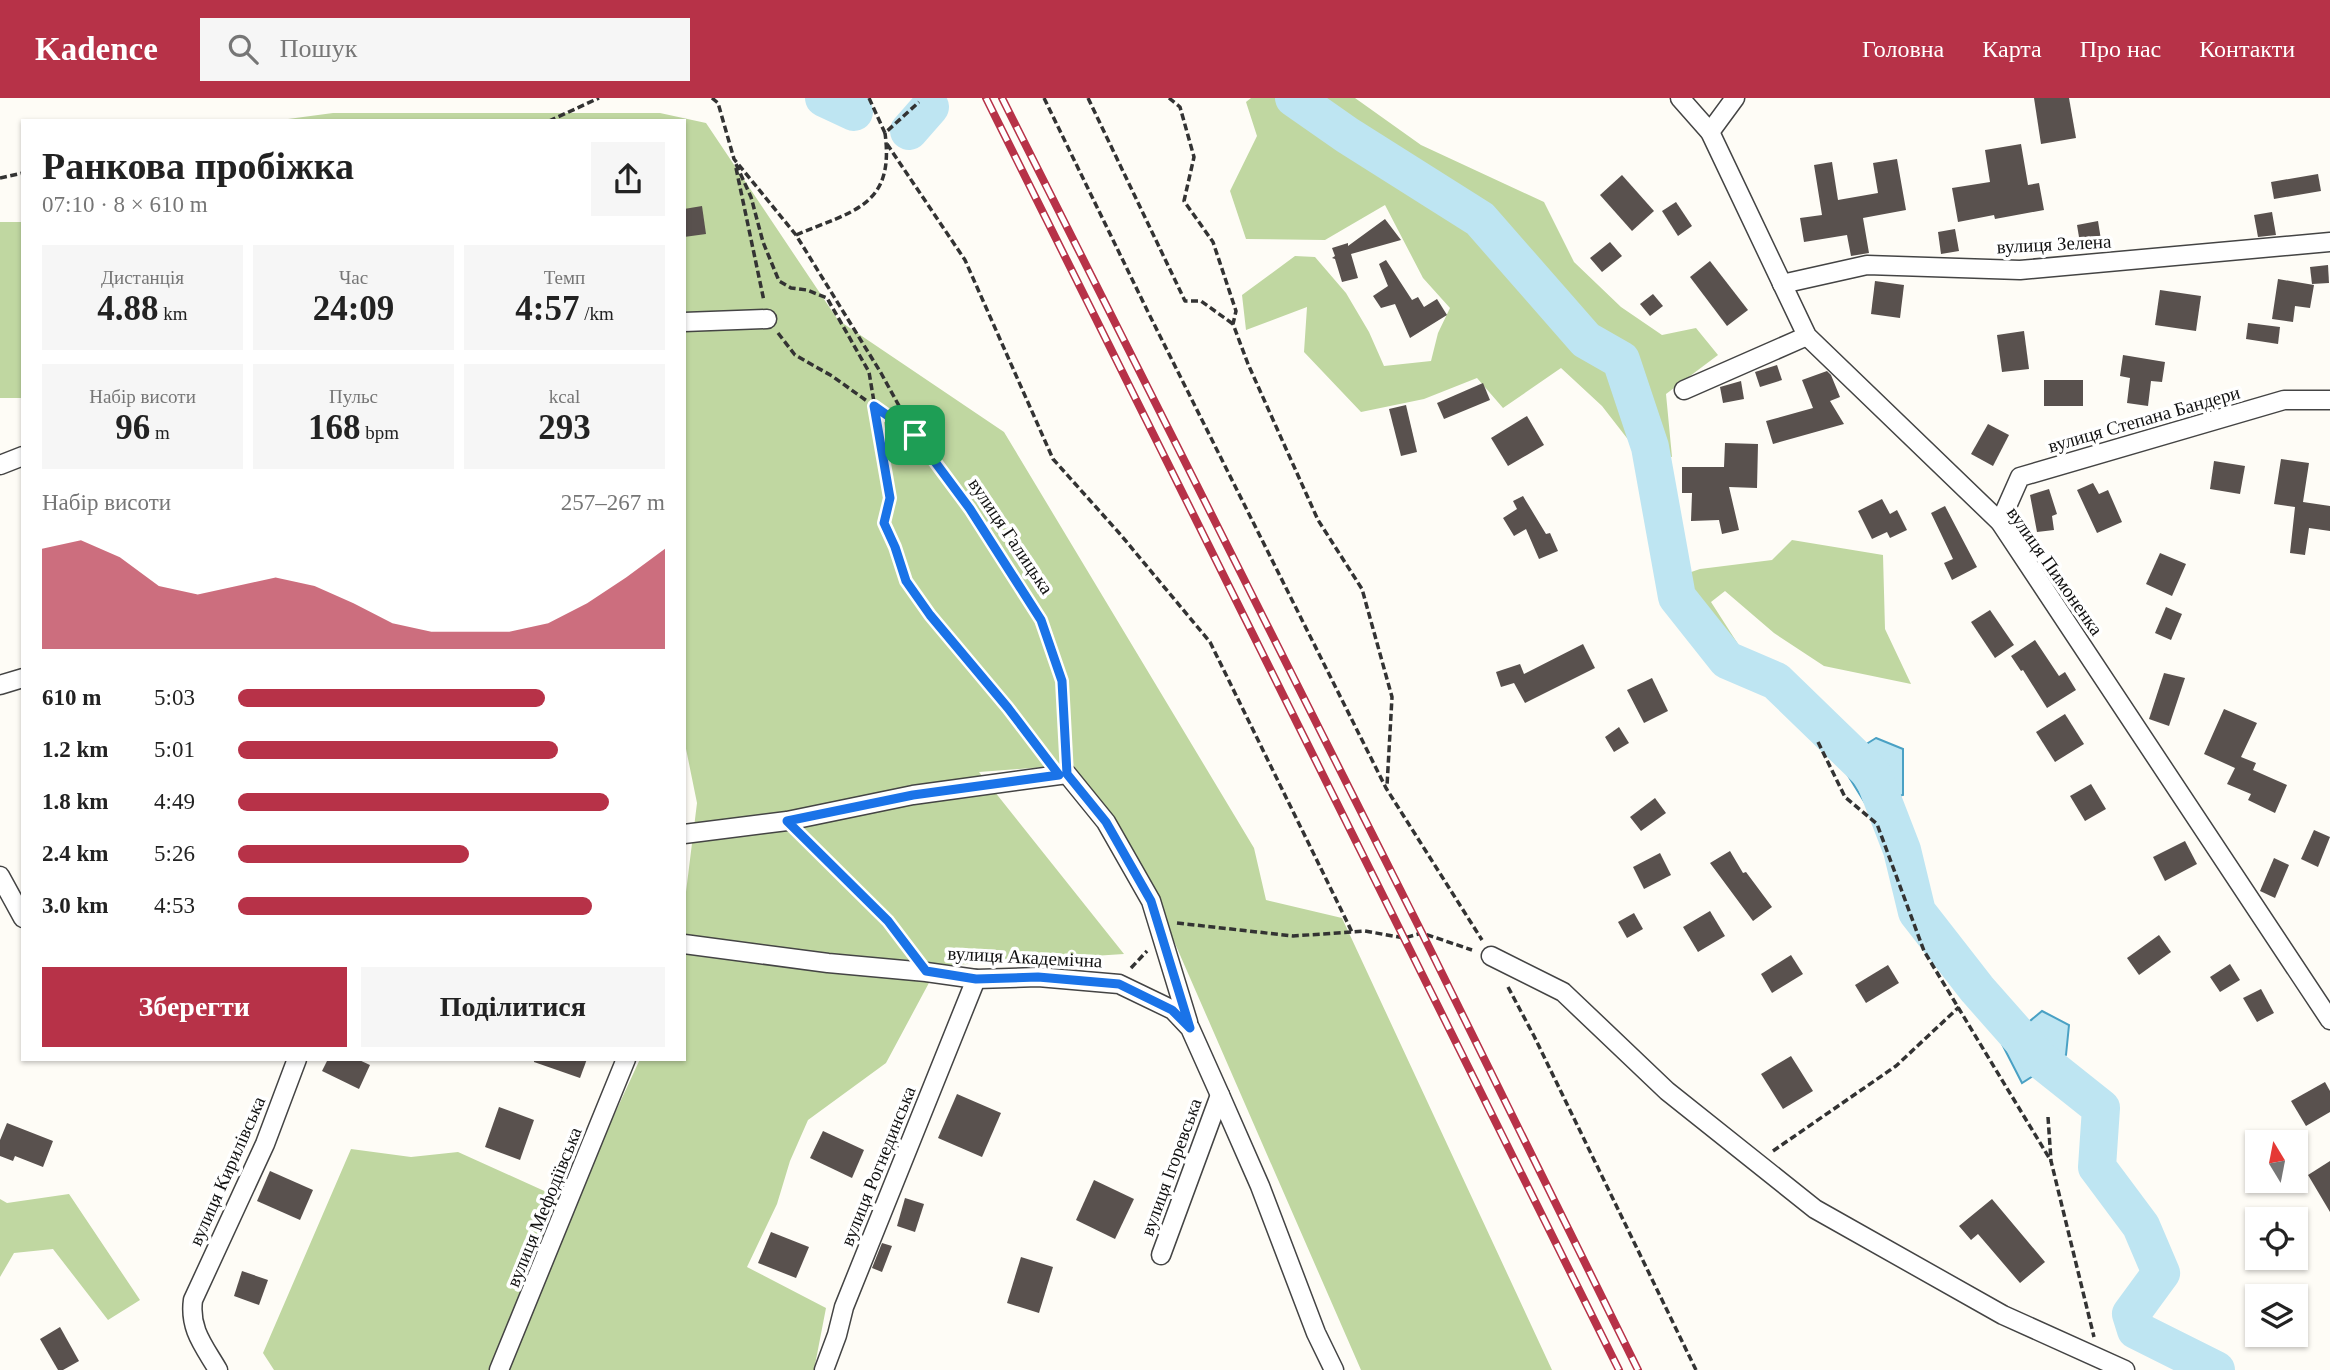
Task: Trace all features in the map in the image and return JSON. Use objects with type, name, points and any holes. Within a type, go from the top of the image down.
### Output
[{"type":"street","name":"вулиця Пимоненка","points":[[1680,98],[1710,132],[1807,336],[2000,522],[2330,1020]]},
{"type":"street","points":[[1710,132],[1735,98]]},
{"type":"street","name":"вулиця Зелена","points":[[1782,284],[1867,265],[2020,270],[2330,242]]},
{"type":"street","points":[[686,322],[767,319]]},
{"type":"street","points":[[1684,390],[1807,336]]},
{"type":"street","name":"вулиця Степана Бандери","points":[[2000,522],[2020,477],[2284,400],[2330,400]]},
{"type":"street","points":[[0,465],[21,457]]},
{"type":"street","points":[[0,685],[21,679]]},
{"type":"street","points":[[686,834],[787,821],[913,795],[1063,774],[1106,822],[1151,901],[1190,1028]]},
{"type":"street","points":[[0,876],[21,914]]},
{"type":"street","name":"вулиця Академічна","points":[[686,944],[976,979],[1038,977],[1119,984],[1172,1010],[1190,1028],[1260,1186],[1316,1333],[1334,1370]]},
{"type":"street","points":[[1491,956],[1563,992],[1667,1091],[1815,1209],[2003,1315],[2125,1370]]},
{"type":"street","name":"вулиця Рогнединська","points":[[824,1370],[844,1307],[976,979]]},
{"type":"street","name":"вулиця Кирилівська","points":[[218,1370],[195,1330],[193,1300],[265,1144],[297,1061]]},
{"type":"street","name":"вулиця Мефодіївська","points":[[499,1370],[625,1061]]},
{"type":"street","name":"вулиця Ігоревська","points":[[1161,1255],[1220,1095]]},
{"type":"path","points":[[553,119],[599,98]]},
{"type":"path","points":[[712,98],[719,103],[734,159],[767,319],[795,355],[832,376],[915,435]]},
{"type":"path","points":[[796,235],[865,205],[883,181],[887,144],[885,133],[869,98]]},
{"type":"path","points":[[1044,98],[1386,788],[1491,956],[1534,1036],[1696,1370]]},
{"type":"path","points":[[1088,98],[1185,301],[1201,301],[1233,324]]},
{"type":"path","points":[[1169,98],[1180,107],[1194,157],[1184,201],[1213,242],[1236,311],[1233,324],[1248,364],[1318,520],[1362,589],[1392,697],[1386,788]]},
{"type":"path","points":[[885,133],[919,102]]},
{"type":"path","points":[[887,144],[965,260],[1053,459],[1210,642],[1352,932]]},
{"type":"path","points":[[734,159],[751,197],[763,242],[779,281],[791,288],[807,290],[827,298],[869,372],[890,498],[884,523],[906,581],[930,615],[1063,774]]},
{"type":"path","name":"вулиця Галицька","points":[[734,159],[796,235],[881,373],[915,435],[970,509],[1041,620],[1062,681],[1063,774]]},
{"type":"path","points":[[0,178],[21,173]]},
{"type":"path","points":[[1818,742],[1845,797],[1877,824],[1924,951],[2051,1161]]},
{"type":"path","points":[[787,821],[888,921],[926,971]]},
{"type":"path","points":[[1119,984],[1150,948],[1155,921],[1293,936],[1365,932],[1404,938],[1422,933],[1491,956]]},
{"type":"path","points":[[1756,1162],[1896,1066],[1959,1007]]},
{"type":"path","points":[[2048,1117],[2051,1161],[2100,1360]]},
{"type":"green space","points":[[1251,98],[1355,98],[1421,145],[1544,202],[1574,262],[1621,307],[1662,335],[1696,328],[1718,355],[1666,394],[1672,457],[1637,451],[1602,406],[1561,368],[1503,408],[1477,378],[1424,399],[1361,412],[1304,352],[1307,307],[1246,330],[1242,295],[1295,256],[1315,257],[1346,293],[1369,332],[1384,366],[1431,361],[1438,333],[1450,308],[1423,278],[1385,205],[1325,240],[1246,239],[1230,191],[1257,136],[1246,102]]},
{"type":"green space","points":[[333,113],[660,113],[706,123],[838,320],[1004,432],[1254,848],[1266,900],[1342,918],[1552,1370],[1361,1370],[1136,854],[1070,765],[979,772],[1124,954],[938,966],[886,1063],[808,1120],[790,1161],[777,1204],[747,1267],[826,1308],[814,1370],[274,1370],[263,1353],[351,1149],[411,1157],[458,1152],[573,1204],[639,1061],[686,1061],[686,892],[697,803],[686,749],[686,119],[288,119]]},
{"type":"green space","points":[[0,222],[21,222],[21,398],[0,398]]},
{"type":"green space","points":[[1792,540],[1883,555],[1885,629],[1911,684],[1824,666],[1774,633],[1725,591],[1711,602],[1747,658],[1707,656],[1659,583],[1700,569],[1772,560]]},
{"type":"green space","points":[[69,1194],[140,1300],[108,1320],[53,1249],[14,1253],[0,1277],[0,1199],[7,1203]]},
{"type":"water","points":[[1876,738],[1903,749],[1903,795],[1865,803],[1839,761]]},
{"type":"water","points":[[2042,1011],[2069,1025],[2066,1055],[2022,1083],[2002,1044]]},
{"type":"building","points":[[2034,98],[2069,98],[2076,138],[2041,144]]},
{"type":"building","points":[[2021,144],[2028,185],[2039,183],[2044,210],[1995,219],[1994,215],[1958,222],[1952,188],[1990,182],[1985,150]]},
{"type":"building","points":[[1897,159],[1906,210],[1863,218],[1869,253],[1851,256],[1847,235],[1804,242],[1800,218],[1822,215],[1814,165],[1832,162],[1838,200],[1878,193],[1873,163]]},
{"type":"building","points":[[2318,174],[2321,191],[2274,199],[2271,182]]},
{"type":"building","points":[[1622,175],[1654,211],[1632,231],[1600,195]]},
{"type":"building","points":[[1676,202],[1692,226],[1678,236],[1662,211]]},
{"type":"building","points":[[702,206],[706,234],[686,237],[686,209]]},
{"type":"building","points":[[2272,212],[2276,235],[2258,237],[2254,215]]},
{"type":"building","points":[[1385,219],[1401,240],[1351,254],[1358,278],[1342,282],[1335,259],[1332,258],[1335,256],[1332,248],[1348,243],[1348,246]]},
{"type":"building","points":[[2098,221],[2102,246],[2081,249],[2077,225]]},
{"type":"building","points":[[1955,229],[1959,251],[1941,254],[1938,232]]},
{"type":"building","points":[[1610,242],[1622,256],[1602,272],[1590,258]]},
{"type":"building","points":[[1386,260],[1412,300],[1418,297],[1424,307],[1437,299],[1447,315],[1410,338],[1395,304],[1381,308],[1373,296],[1388,286],[1379,264]]},
{"type":"building","points":[[1710,261],[1748,310],[1727,326],[1690,277]]},
{"type":"building","points":[[2328,265],[2329,283],[2312,284],[2310,267]]},
{"type":"building","points":[[2278,279],[2314,285],[2310,308],[2295,306],[2293,322],[2272,319]]},
{"type":"building","points":[[1875,281],[1904,285],[1900,318],[1871,314]]},
{"type":"building","points":[[2160,290],[2201,296],[2196,331],[2155,325]]},
{"type":"building","points":[[1653,294],[1663,306],[1650,316],[1640,304]]},
{"type":"building","points":[[2248,323],[2280,327],[2278,344],[2246,339]]},
{"type":"building","points":[[2024,331],[2029,369],[2002,372],[1997,335]]},
{"type":"building","points":[[2123,355],[2165,362],[2162,382],[2151,381],[2148,406],[2127,403],[2130,378],[2120,376]]},
{"type":"building","points":[[1777,365],[1782,380],[1760,387],[1755,372]]},
{"type":"building","points":[[1827,371],[1840,397],[1830,401],[1844,424],[1773,444],[1766,421],[1813,408],[1802,380]]},
{"type":"building","points":[[2044,380],[2083,380],[2083,406],[2044,406]]},
{"type":"building","points":[[1741,381],[1744,399],[1723,403],[1720,387]]},
{"type":"building","points":[[1483,383],[1490,400],[1444,419],[1437,403]]},
{"type":"building","points":[[1406,405],[1417,452],[1401,456],[1389,409]]},
{"type":"building","points":[[1527,416],[1544,445],[1508,466],[1491,438]]},
{"type":"building","points":[[1988,424],[2009,435],[1993,466],[1971,454]]},
{"type":"building","points":[[1725,443],[1758,444],[1757,488],[1729,487],[1739,530],[1722,534],[1719,520],[1691,521],[1692,493],[1682,493],[1682,467],[1724,467]]},
{"type":"building","points":[[2281,459],[2309,463],[2303,502],[2330,506],[2330,531],[2309,528],[2305,555],[2290,553],[2295,507],[2274,504]]},
{"type":"building","points":[[2214,461],[2245,466],[2240,494],[2210,489]]},
{"type":"building","points":[[2093,483],[2099,494],[2108,490],[2122,522],[2097,533],[2077,490]]},
{"type":"building","points":[[2049,489],[2057,514],[2052,516],[2054,530],[2037,532],[2030,495]]},
{"type":"building","points":[[1523,496],[1546,534],[1550,533],[1558,551],[1539,559],[1526,529],[1514,536],[1503,518],[1517,509],[1513,501]]},
{"type":"building","points":[[1882,499],[1890,514],[1897,510],[1907,530],[1890,538],[1887,532],[1872,539],[1858,511]]},
{"type":"building","points":[[1945,506],[1977,567],[1952,580],[1944,563],[1953,559],[1931,513]]},
{"type":"building","points":[[2160,553],[2186,564],[2172,596],[2146,584]]},
{"type":"building","points":[[2166,607],[2182,614],[2171,640],[2155,633]]},
{"type":"building","points":[[1990,610],[2014,645],[1995,658],[1971,622]]},
{"type":"building","points":[[2035,640],[2059,676],[2065,672],[2076,690],[2047,708],[2011,656]]},
{"type":"building","points":[[1583,644],[1595,668],[1525,703],[1514,683],[1501,687],[1496,672],[1520,664],[1524,674]]},
{"type":"building","points":[[2164,673],[2185,678],[2169,726],[2149,719]]},
{"type":"building","points":[[1652,678],[1668,711],[1644,723],[1627,690]]},
{"type":"building","points":[[2224,709],[2257,723],[2241,757],[2256,763],[2253,770],[2287,785],[2275,813],[2248,800],[2251,794],[2227,784],[2235,768],[2204,754]]},
{"type":"building","points":[[2065,714],[2084,744],[2055,762],[2036,732]]},
{"type":"building","points":[[1619,727],[1629,743],[1614,752],[1605,737]]},
{"type":"building","points":[[2091,784],[2106,809],[2085,821],[2070,796]]},
{"type":"building","points":[[1655,798],[1666,813],[1641,831],[1630,817]]},
{"type":"building","points":[[2314,830],[2330,837],[2318,867],[2301,859]]},
{"type":"building","points":[[2185,841],[2197,864],[2165,881],[2153,857]]},
{"type":"building","points":[[1730,851],[1743,873],[1746,872],[1772,907],[1753,921],[1710,863]]},
{"type":"building","points":[[1660,853],[1671,875],[1644,889],[1633,867]]},
{"type":"building","points":[[2274,858],[2289,865],[2275,898],[2260,891]]},
{"type":"building","points":[[1710,911],[1725,936],[1698,952],[1683,927]]},
{"type":"building","points":[[1634,913],[1643,929],[1627,938],[1618,922]]},
{"type":"building","points":[[2159,935],[2171,952],[2139,975],[2127,958]]},
{"type":"building","points":[[1791,955],[1803,974],[1772,993],[1761,974]]},
{"type":"building","points":[[2230,964],[2240,980],[2220,992],[2210,977]]},
{"type":"building","points":[[1888,965],[1899,983],[1866,1003],[1855,985]]},
{"type":"building","points":[[2261,989],[2274,1013],[2257,1022],[2243,998]]},
{"type":"building","points":[[1791,1056],[1813,1091],[1783,1109],[1761,1074]]},
{"type":"building","points":[[327,1061],[361,1061],[370,1065],[359,1089],[322,1071]]},
{"type":"building","points":[[534,1061],[586,1061],[580,1078]]},
{"type":"building","points":[[2325,1082],[2330,1091],[2330,1112],[2306,1126],[2291,1101]]},
{"type":"building","points":[[957,1094],[1001,1113],[982,1157],[938,1138]]},
{"type":"building","points":[[499,1107],[534,1120],[520,1160],[485,1147]]},
{"type":"building","points":[[7,1123],[53,1141],[43,1167],[15,1156],[13,1161],[0,1156],[0,1140]]},
{"type":"building","points":[[823,1131],[864,1150],[852,1178],[810,1158]]},
{"type":"building","points":[[2330,1161],[2330,1212],[2308,1175]]},
{"type":"building","points":[[270,1171],[313,1190],[300,1220],[257,1201]]},
{"type":"building","points":[[1094,1180],[1134,1199],[1115,1239],[1076,1220]]},
{"type":"building","points":[[905,1198],[924,1204],[915,1232],[897,1226]]},
{"type":"building","points":[[1992,1199],[2045,1262],[2020,1283],[1978,1234],[1971,1240],[1959,1226]]},
{"type":"building","points":[[771,1232],[809,1247],[796,1278],[758,1263]]},
{"type":"building","points":[[882,1243],[892,1246],[882,1272],[872,1268]]},
{"type":"building","points":[[1021,1257],[1053,1267],[1039,1313],[1007,1303]]},
{"type":"building","points":[[242,1271],[268,1280],[259,1305],[234,1296]]},
{"type":"building","points":[[60,1327],[79,1361],[63,1370],[58,1370],[40,1339]]},
{"type":"waterway","points":[[824,98],[854,112]]},
{"type":"waterway","points":[[1294,98],[1347,135],[1480,219],[1586,340],[1621,360],[1650,447],[1677,597],[1727,660],[1776,681],[1873,775],[1902,850],[1917,912],[1977,989],[2037,1057],[2101,1108],[2097,1167],[2141,1226],[2161,1273],[2131,1314],[2136,1330],[2216,1370]]},
{"type":"waterway","points":[[909,131],[930,107]]},
{"type":"railway","points":[[986,98],[1619,1370]]},
{"type":"railway","points":[[1002,98],[1422,933],[1638,1370]]},
{"type":"route","points":[[874,406],[915,435],[970,509],[1041,620],[1062,681],[1067,774],[1106,822],[1151,901],[1190,1028],[1172,1010],[1119,984],[1038,977],[976,979],[926,971],[888,921],[787,821],[913,795],[1059,775],[1008,708],[930,615],[906,581],[884,523],[890,498],[874,406]]}]
